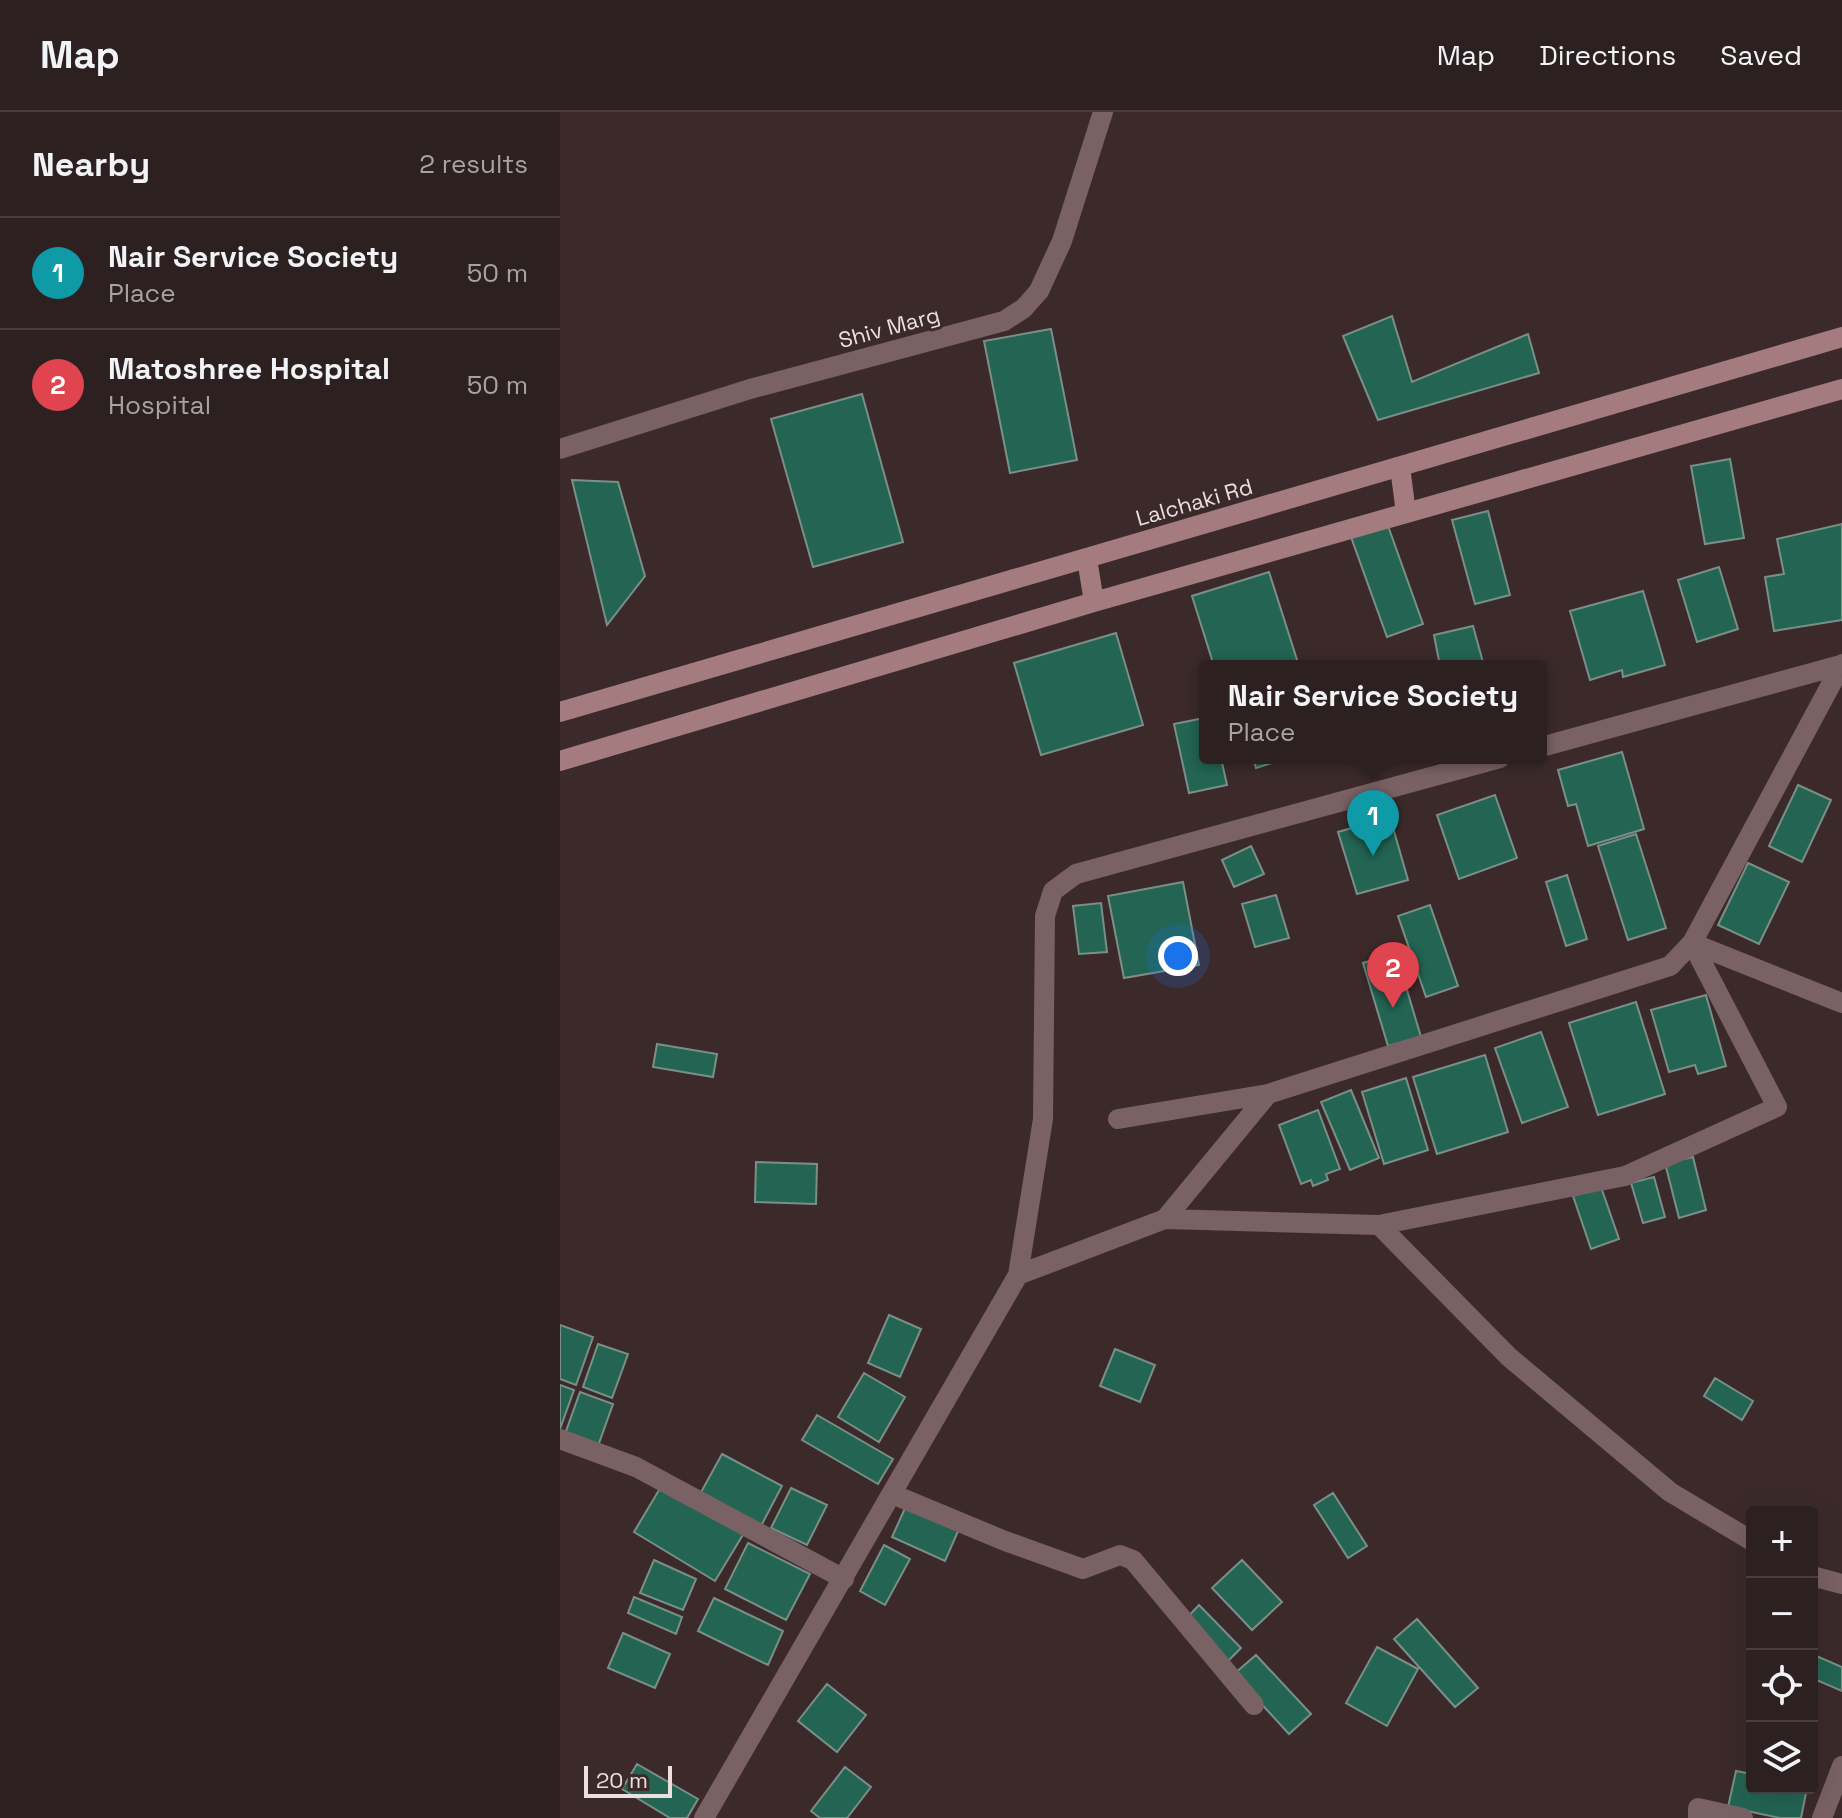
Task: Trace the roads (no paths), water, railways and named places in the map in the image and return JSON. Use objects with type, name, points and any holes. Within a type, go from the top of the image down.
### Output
[{"type":"main road","name":"Lalchaki Rd","points":[[560,712],[1842,337]]},
{"type":"main road","points":[[560,761],[1094,602],[1842,389]]},
{"type":"main road","points":[[1400,467],[1406,513]]},
{"type":"main road","points":[[1087,559],[1094,602]]},
{"type":"street","name":"Shiv Marg","points":[[560,449],[750,389],[1004,321],[1024,308],[1039,291],[1062,241],[1103,112]]},
{"type":"street","points":[[1547,745],[1841,665]]},
{"type":"street","points":[[1118,1119],[1268,1094],[1670,966],[1692,943],[1841,665]]},
{"type":"street","points":[[704,1818],[1018,1275],[1043,1119],[1045,916],[1053,891],[1076,874],[1478,764]]},
{"type":"street","points":[[1692,943],[1842,1003]]},
{"type":"street","points":[[1018,1275],[1165,1219],[1379,1225],[1625,1176],[1777,1107],[1692,943]]},
{"type":"street","points":[[1165,1219],[1268,1094]]},
{"type":"street","points":[[1379,1225],[1520,1367],[1670,1492],[1746,1537]]},
{"type":"street","points":[[560,1439],[636,1467],[844,1579]]},
{"type":"street","points":[[892,1494],[1005,1541],[1083,1569],[1120,1555],[1133,1560],[1254,1705]]},
{"type":"street","points":[[1818,1578],[1842,1584]]},
{"type":"street","points":[[1822,1818],[1842,1766]]},
{"type":"street","points":[[1698,1818],[1698,1808],[1743,1818]]},
{"type":"place","name":"Nair Service Society","points":[[1373,856]]},
{"type":"place","name":"Matoshree Hospital","points":[[1393,1008]]}]
